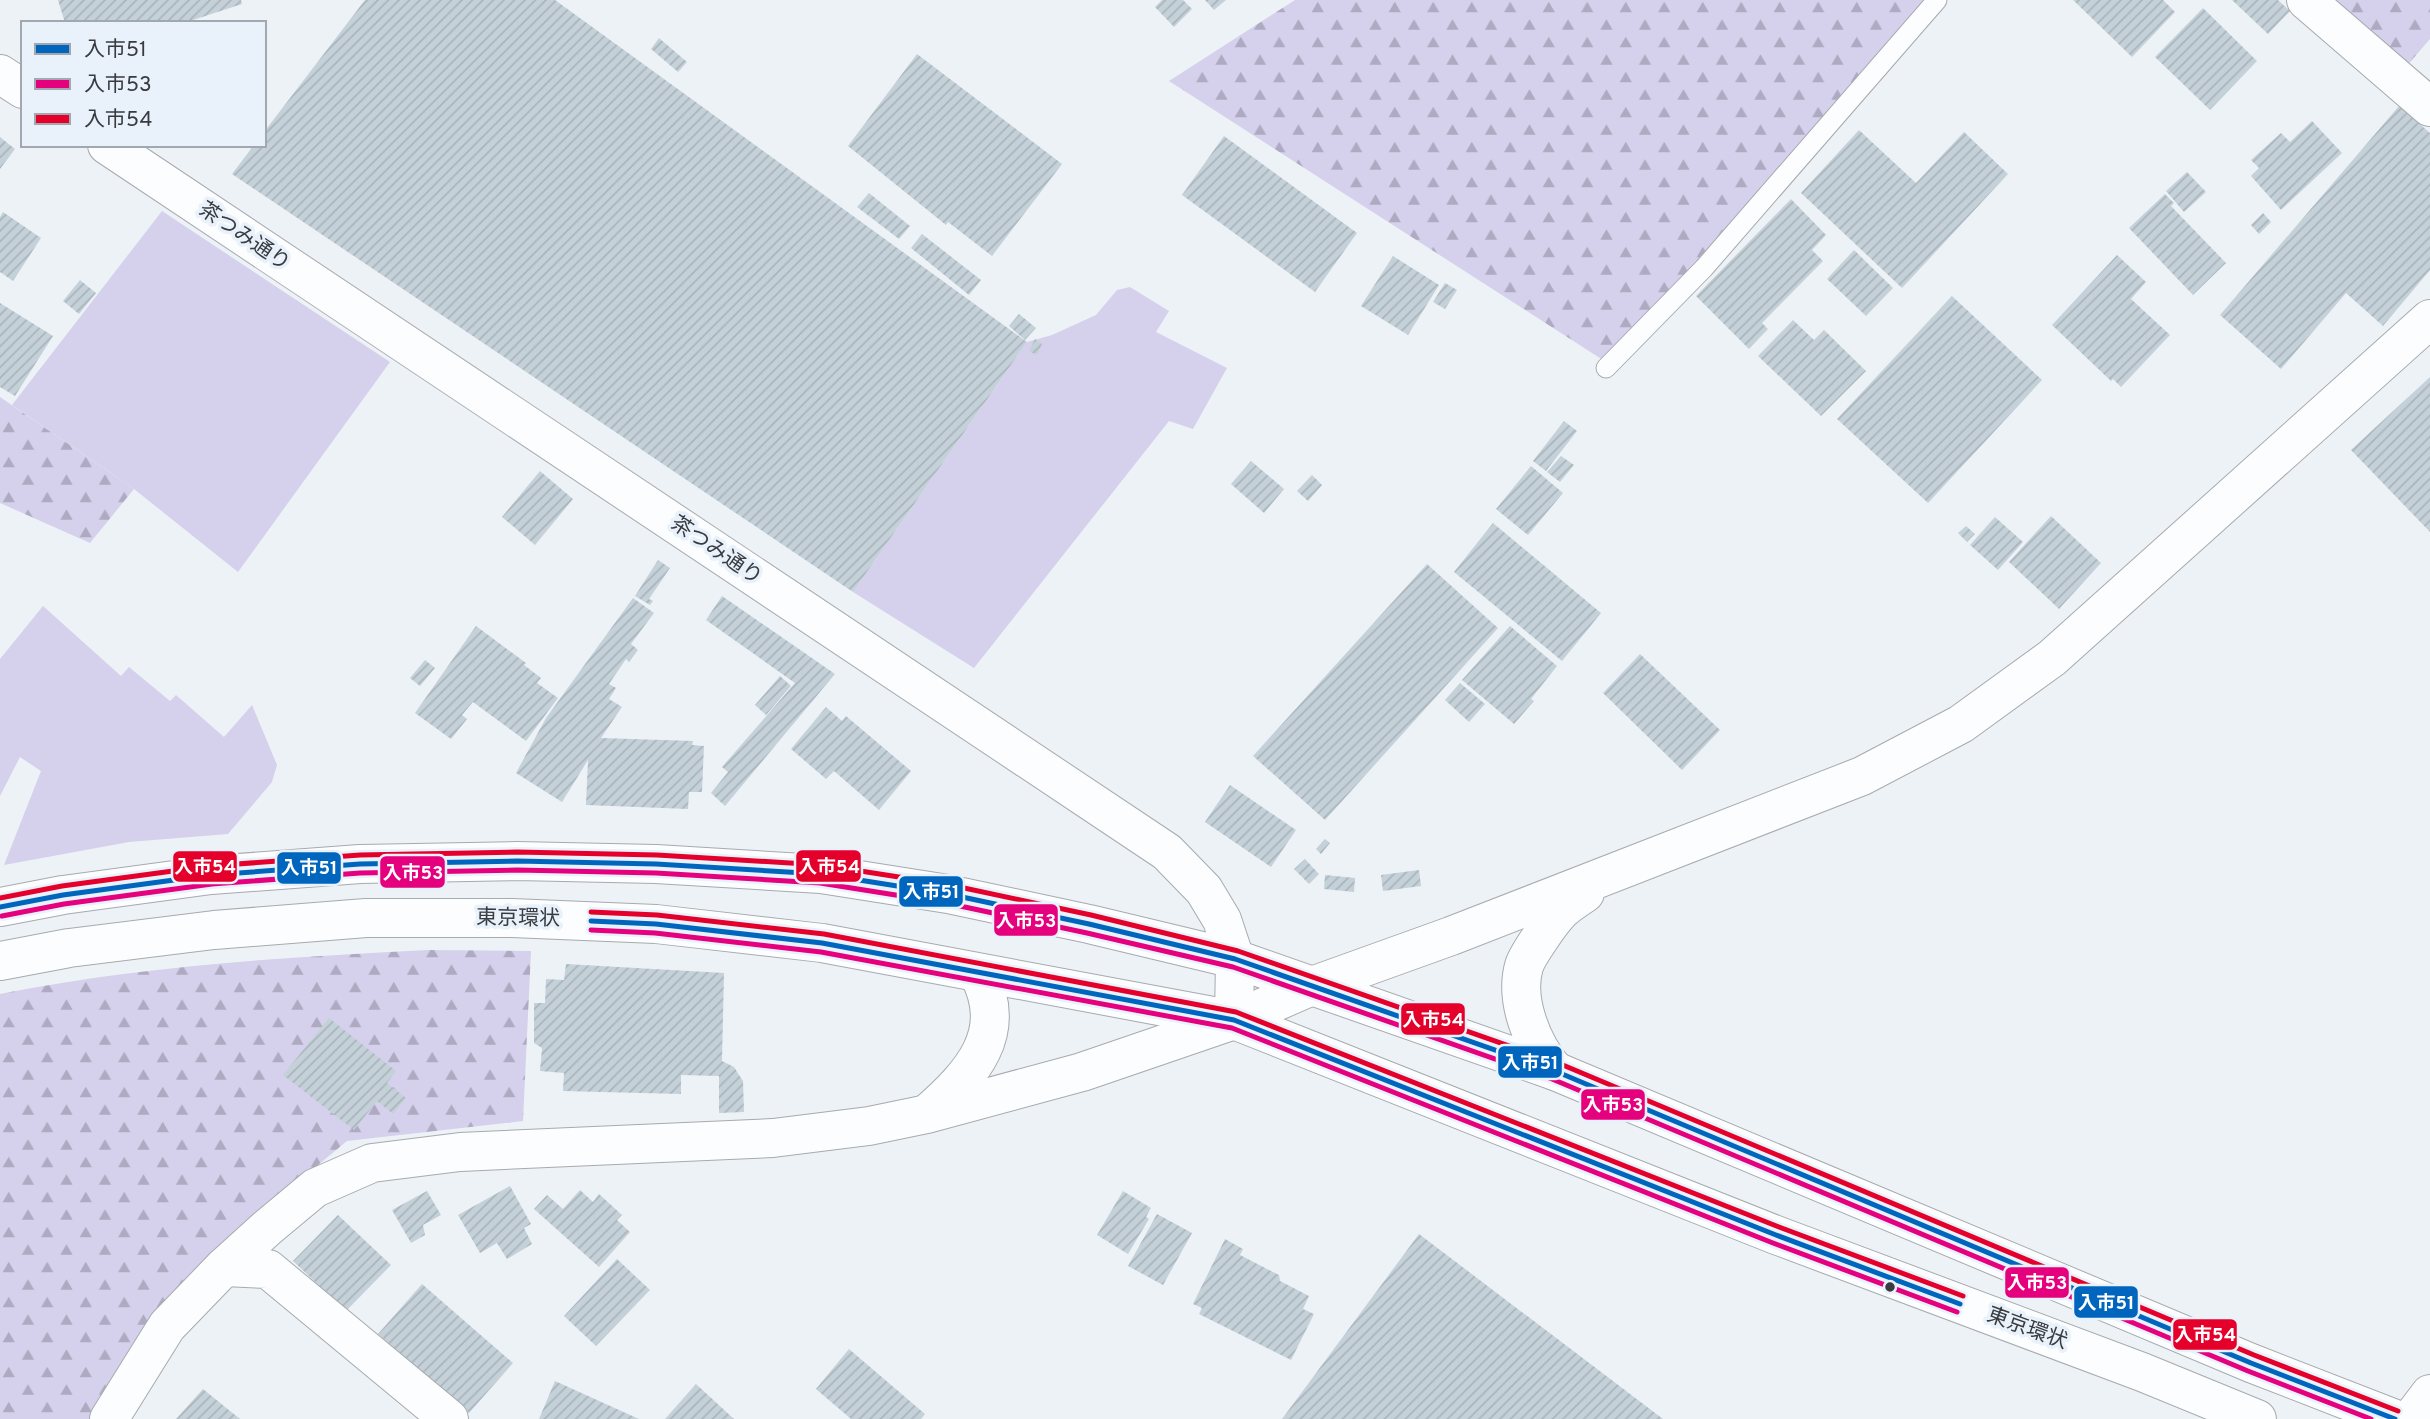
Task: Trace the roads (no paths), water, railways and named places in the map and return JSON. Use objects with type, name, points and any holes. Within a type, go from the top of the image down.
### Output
[{"type":"main road","points":[[2306,0],[2430,107]]},
{"type":"main road","points":[[0,74],[21,88]]},
{"type":"main road","name":"茶つみ通り","points":[[110,147],[1167,852],[1204,890],[1222,920],[1235,958],[1234,1020]]},
{"type":"main road","points":[[109,1419],[167,1326],[224,1267],[315,1188],[372,1163],[460,1152],[773,1138],[869,1126],[926,1114],[1082,1072],[1234,1020],[1312,986],[1451,936],[1863,776],[1961,724],[2052,658],[2430,319]]},
{"type":"main road","points":[[0,907],[63,895],[211,875],[360,864],[517,861],[656,864],[834,876],[961,897],[1235,958],[1555,1071],[2251,1363],[2395,1419]]},
{"type":"main road","points":[[1555,1071],[1545,1059],[1525,1019],[1522,992],[1524,966],[1563,909],[1616,872]]},
{"type":"main road","name":"東京環状","points":[[0,961],[69,948],[214,930],[366,918],[512,918],[656,923],[822,943],[1234,1020],[1776,1235],[2142,1371],[2257,1419]]},
{"type":"main road","points":[[926,1114],[958,1087],[978,1059],[990,1024],[991,1004],[987,989],[978,973]]},
{"type":"main road","points":[[224,1267],[268,1269],[449,1419]]},
{"type":"main road","points":[[2411,1419],[2430,1394]]},
{"type":"lane","points":[[1606,368],[1704,268],[1937,0]]}]
